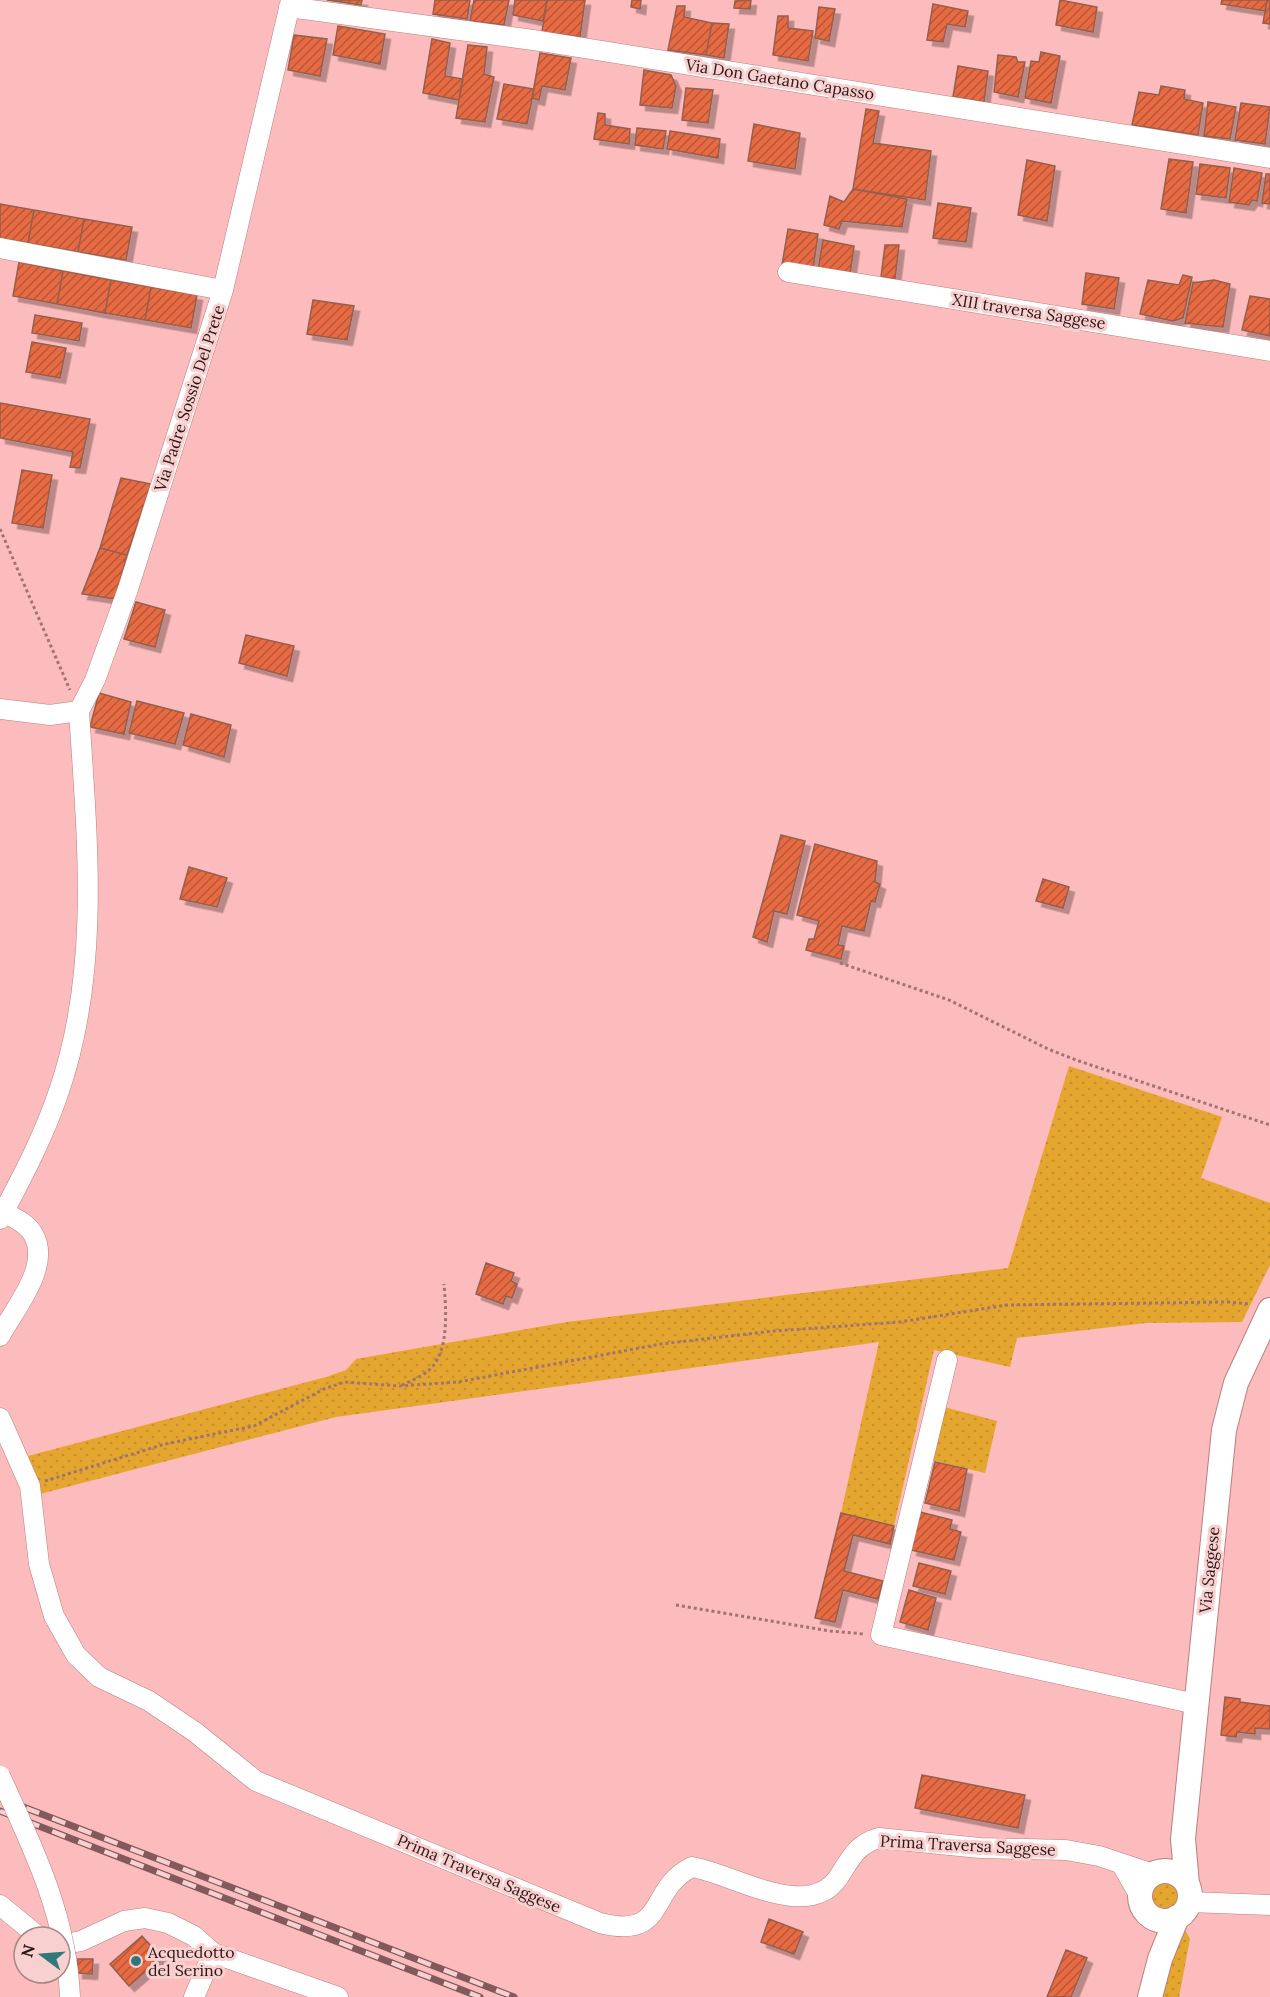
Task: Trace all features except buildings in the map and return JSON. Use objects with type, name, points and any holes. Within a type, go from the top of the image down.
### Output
[{"type":"main road","name":"Via Saggese","points":[[1184,1901],[1183,1839],[1224,1430],[1236,1383],[1265,1308]]},
{"type":"main road","points":[[1160,1959],[1142,1903],[1143,1884],[1158,1873],[1183,1839]]},
{"type":"main road","points":[[1150,1997],[1160,1959],[1184,1901],[1177,1874],[1158,1873]]},
{"type":"main road","points":[[1142,1903],[1148,1914],[1162,1920],[1184,1901]]},
{"type":"street","name":"Via Don Gaetano Capasso","points":[[290,3],[599,50],[1270,158]]},
{"type":"street","name":"Via Padre Sossio Del Prete","points":[[79,711],[95,680],[128,590],[223,290],[290,3]]},
{"type":"street","points":[[0,248],[223,290]]},
{"type":"street","name":"XIII traversa Saggese","points":[[788,272],[1270,351]]},
{"type":"street","points":[[0,709],[50,715],[79,711],[88,865],[86,963],[72,1045],[59,1091],[36,1150],[2,1215],[22,1222],[32,1233],[37,1243],[36,1266],[26,1292],[0,1336]]},
{"type":"street","points":[[946,1360],[881,1635],[1196,1704]]},
{"type":"street","name":"Prima Traversa Saggese","points":[[0,1418],[30,1486],[39,1564],[54,1616],[75,1655],[99,1677],[149,1701],[195,1732],[256,1780],[600,1923],[618,1928],[633,1926],[648,1920],[678,1874],[692,1867],[785,1896],[814,1897],[826,1890],[837,1878],[846,1861],[856,1850],[868,1841],[879,1838],[980,1848],[1066,1850],[1099,1856],[1122,1865],[1158,1873]]},
{"type":"street","points":[[0,1776],[38,1858],[52,1895],[66,1951],[70,1997]]},
{"type":"street","points":[[1122,1865],[1142,1903]]},
{"type":"street","points":[[1184,1901],[1270,1905]]},
{"type":"street","points":[[0,1905],[24,1925]]},
{"type":"street","points":[[72,1943],[81,1941],[124,1921],[145,1917],[168,1923],[185,1932],[213,1953],[338,1997]]},
{"type":"street","points":[[194,1997],[213,1953]]},
{"type":"path","points":[[0,529],[79,711]]},
{"type":"path","points":[[840,963],[949,1000],[1048,1049],[1076,1060],[1270,1125]]},
{"type":"path","points":[[400,1386],[429,1371],[442,1347],[444,1284]]},
{"type":"path","points":[[30,1486],[165,1444],[254,1426],[324,1389],[344,1382],[400,1386],[458,1382],[660,1344],[774,1331],[900,1322],[1007,1305],[1227,1302],[1265,1308]]},
{"type":"path","points":[[676,1605],[830,1631],[881,1635]]},
{"type":"shaded area","points":[[1069,1066],[1222,1117],[1201,1178],[1270,1203],[1270,1265],[1242,1322],[1146,1323],[1017,1338],[1010,1367],[934,1350],[894,1526],[841,1513],[879,1342],[336,1417],[40,1494],[28,1456],[326,1377],[346,1370],[356,1359],[567,1322],[1008,1268]]},
{"type":"shaded area","points":[[944,1407],[997,1421],[985,1473],[931,1460]]},
{"type":"shaded area","points":[[1165,1882],[1174,1886],[1178,1895],[1174,1904],[1165,1908],[1156,1904],[1152,1895],[1156,1886]]},
{"type":"shaded area","points":[[1183,1926],[1190,1939],[1179,1997],[1163,1997],[1174,1940]]},
{"type":"railway","points":[[0,1798],[514,1997]]},
{"type":"railway","points":[[0,1811],[480,1997]]},
{"type":"place","name":"Acquedotto del Serino","points":[[136,1961]]}]
